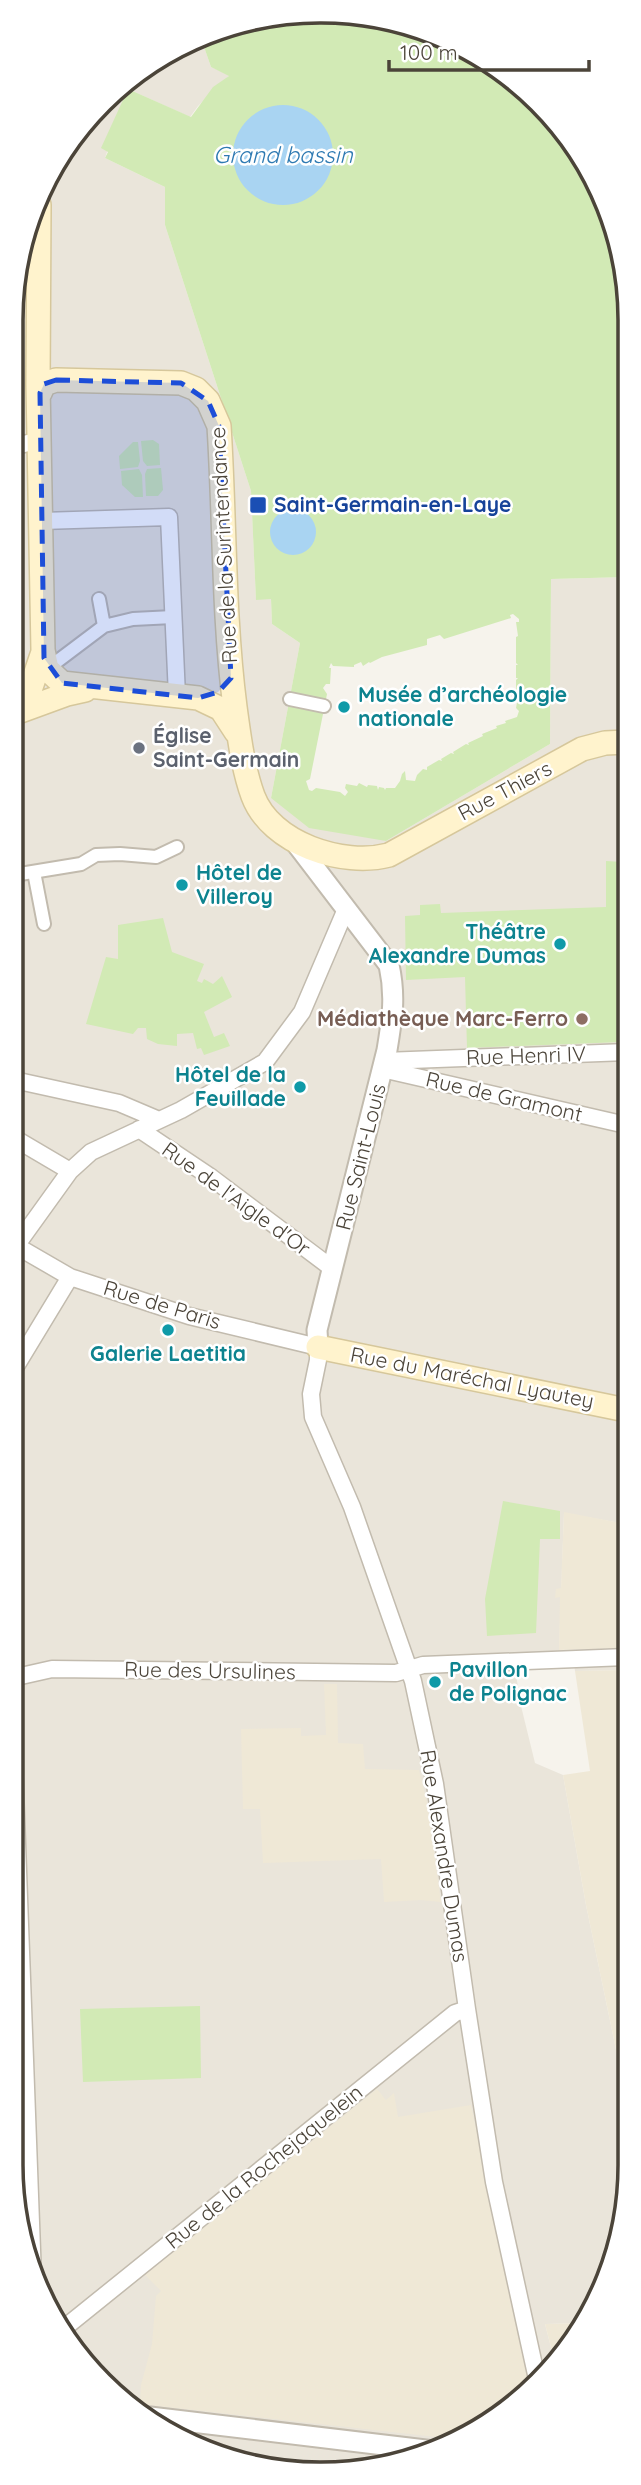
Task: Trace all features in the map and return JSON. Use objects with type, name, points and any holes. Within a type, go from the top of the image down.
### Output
[{"type":"main road","points":[[23,701],[27,699],[44,659],[39,225]]},
{"type":"main road","points":[[39,358],[46,372],[59,380]]},
{"type":"main road","points":[[40,393],[44,384],[59,380]]},
{"type":"main road","name":"Rue de la Surintendance","points":[[59,380],[181,383],[196,389],[208,401],[219,426],[231,678],[240,738],[253,797],[264,814],[295,842]]},
{"type":"main road","points":[[44,659],[62,683],[187,697],[221,709],[240,738]]},
{"type":"main road","points":[[187,697],[218,692],[231,678]]},
{"type":"main road","points":[[23,710],[66,694],[93,688]]},
{"type":"main road","name":"Rue Thiers","points":[[347,857],[369,859],[388,855],[582,749],[618,742]]},
{"type":"main road","points":[[295,842],[347,857]]},
{"type":"main road","name":"Rue du Maréchal Lyautey","points":[[318,1347],[618,1408]]},
{"type":"street","points":[[23,444],[40,440]]},
{"type":"street","points":[[42,521],[169,517],[173,617],[187,697]]},
{"type":"street","points":[[99,598],[104,626]]},
{"type":"street","points":[[44,659],[104,626],[133,619],[173,617]]},
{"type":"street","points":[[290,699],[324,706]]},
{"type":"street","points":[[23,1233],[70,1171],[91,1152],[181,1110],[265,1062],[302,1012],[346,909],[295,842]]},
{"type":"street","points":[[23,874],[81,864],[96,855],[156,857],[177,847]]},
{"type":"street","points":[[320,875],[347,857]]},
{"type":"street","points":[[34,872],[44,924]]},
{"type":"street","name":"Rue Saint-Louis","points":[[318,1347],[317,1330],[383,1065],[393,1014],[394,988],[389,965],[346,909]]},
{"type":"street","name":"Rue Henri IV","points":[[383,1065],[618,1052]]},
{"type":"street","name":"Rue de Gramont","points":[[383,1065],[618,1123]]},
{"type":"street","points":[[23,1082],[119,1103],[159,1120]]},
{"type":"street","name":"Rue de l'Aigle d'Or","points":[[139,1129],[212,1178],[332,1269]]},
{"type":"street","points":[[23,1143],[70,1171]]},
{"type":"street","name":"Rue de Paris","points":[[23,1250],[70,1277],[189,1316],[318,1347]]},
{"type":"street","points":[[23,1355],[70,1277]]},
{"type":"street","name":"Rue Alexandre Dumas","points":[[318,1347],[311,1394],[313,1417],[352,1507],[408,1668],[435,1784],[494,2182],[535,2371]]},
{"type":"street","name":"Rue des Ursulines","points":[[23,1675],[51,1669],[396,1673],[423,1665],[618,1657]]},
{"type":"street","points":[[23,2006],[31,2236]]},
{"type":"street","name":"Rue de la Rochejaquelein","points":[[69,2323],[456,2013],[467,2009]]},
{"type":"street","points":[[167,2419],[410,2448]]},
{"type":"highlighted area","points":[[56,380],[181,383],[208,401],[219,426],[231,678],[218,692],[198,698],[62,683],[44,658],[40,393],[44,384]]},
{"type":"shaded area","points":[[204,46],[211,67],[230,75],[190,117],[131,91],[155,73]]},
{"type":"shaded area","points":[[126,95],[105,158],[165,187],[165,225],[251,491],[256,599],[271,599],[272,624],[300,643],[271,798],[386,841],[550,744],[551,579],[618,577],[618,1523],[564,1513],[559,1650],[618,1648],[618,1670],[575,1671],[574,1664],[515,1668],[535,1763],[563,1775],[586,1905],[618,2059],[618,2184],[608,2242],[588,2296],[572,2323],[545,2324],[552,2352],[502,2401],[452,2432],[398,2452],[359,2460],[301,2462],[262,2457],[189,2432],[139,2401],[110,2375],[84,2346],[53,2296],[28,2223],[23,2184],[23,301],[33,243],[53,189],[84,139]]},
{"type":"shaded area","points":[[564,1512],[618,1522],[618,1648],[559,1650],[560,1597],[555,1598],[556,1589],[561,1588]]},
{"type":"shaded area","points":[[618,1670],[618,2059],[586,1905],[563,1775],[590,1771],[575,1671]]},
{"type":"shaded area","points":[[324,1684],[337,1684],[338,1743],[363,1744],[365,1769],[419,1770],[427,1803],[441,1902],[384,1902],[381,1859],[263,1863],[260,1809],[243,1809],[241,1729],[301,1728],[301,1736],[326,1735]]},
{"type":"shaded area","points":[[377,2089],[386,2100],[394,2093],[398,2117],[471,2105],[527,2378],[486,2412],[440,2437],[144,2404],[140,2402],[141,2385],[152,2344],[156,2296],[161,2291],[145,2275]]},
{"type":"shaded area","points":[[572,2323],[552,2352],[545,2324]]},
{"type":"green space","points":[[301,23],[340,23],[379,28],[452,53],[502,84],[531,110],[557,139],[588,189],[613,262],[618,301],[618,577],[551,579],[550,744],[386,841],[309,828],[271,798],[300,643],[272,624],[271,599],[256,600],[251,491],[165,225],[165,187],[105,158],[108,152],[101,148],[125,97],[131,91],[191,117],[213,87],[229,76],[211,67],[204,46],[262,28]],"holes":[[[513,614],[519,622],[516,622],[517,717],[482,734],[483,736],[468,743],[469,745],[466,744],[453,752],[454,754],[451,753],[441,759],[442,761],[427,767],[427,770],[423,769],[415,781],[406,780],[405,771],[395,788],[385,790],[359,783],[357,786],[346,784],[348,792],[345,796],[340,792],[316,788],[309,790],[306,781],[310,779],[327,694],[323,688],[330,684],[331,663],[333,666],[354,667],[361,662],[363,666],[382,657],[427,645],[427,639],[440,635],[444,639],[511,618],[510,615]]]},
{"type":"green space","points":[[153,440],[159,444],[160,465],[147,466],[143,461],[141,441]]},
{"type":"green space","points":[[133,442],[138,442],[138,467],[120,469],[119,456]]},
{"type":"green space","points":[[161,468],[163,490],[158,496],[146,496],[147,469]]},
{"type":"green space","points":[[139,469],[142,475],[143,497],[135,497],[122,485],[121,471]]},
{"type":"green space","points":[[606,861],[618,862],[618,1042],[467,1048],[465,977],[406,980],[405,916],[420,915],[420,905],[440,904],[441,913],[606,907]]},
{"type":"green space","points":[[163,918],[172,952],[204,964],[197,981],[202,983],[204,979],[213,984],[222,976],[232,997],[204,1012],[214,1037],[224,1033],[230,1046],[204,1055],[201,1048],[197,1049],[193,1033],[177,1034],[177,1046],[158,1044],[147,1039],[146,1028],[138,1028],[133,1034],[86,1024],[106,957],[118,959],[118,925]]},
{"type":"green space","points":[[503,1501],[560,1511],[560,1539],[540,1539],[536,1633],[487,1636],[485,1599]]},
{"type":"green space","points":[[200,2006],[201,2078],[83,2082],[80,2009]]},
{"type":"water","name":"Grand bassin","points":[[283,105],[302,109],[318,120],[329,136],[333,155],[329,174],[318,190],[302,201],[283,205],[264,201],[248,190],[237,174],[233,155],[237,136],[248,120],[264,109]]},
{"type":"water","points":[[293,509],[302,510],[309,516],[315,523],[315,541],[309,548],[302,554],[293,555],[284,554],[277,548],[271,541],[270,532],[271,523],[277,516],[284,510]]},
{"type":"place","name":"Saint-Germain-en-Laye","points":[[258,505]]},
{"type":"place","name":"Musée d’archéologie nationale","points":[[344,707]]},
{"type":"place","name":"Église Saint-Germain","points":[[139,748]]},
{"type":"place","name":"Hôtel de Villeroy","points":[[182,885]]},
{"type":"place","name":"Théâtre Alexandre Dumas","points":[[560,944]]},
{"type":"place","name":"Médiathèque Marc-Ferro","points":[[582,1019]]},
{"type":"place","name":"Hôtel de la Feuillade","points":[[300,1087]]},
{"type":"place","name":"Galerie Laetitia","points":[[168,1330]]},
{"type":"place","name":"Pavillon de Polignac","points":[[435,1682]]}]
